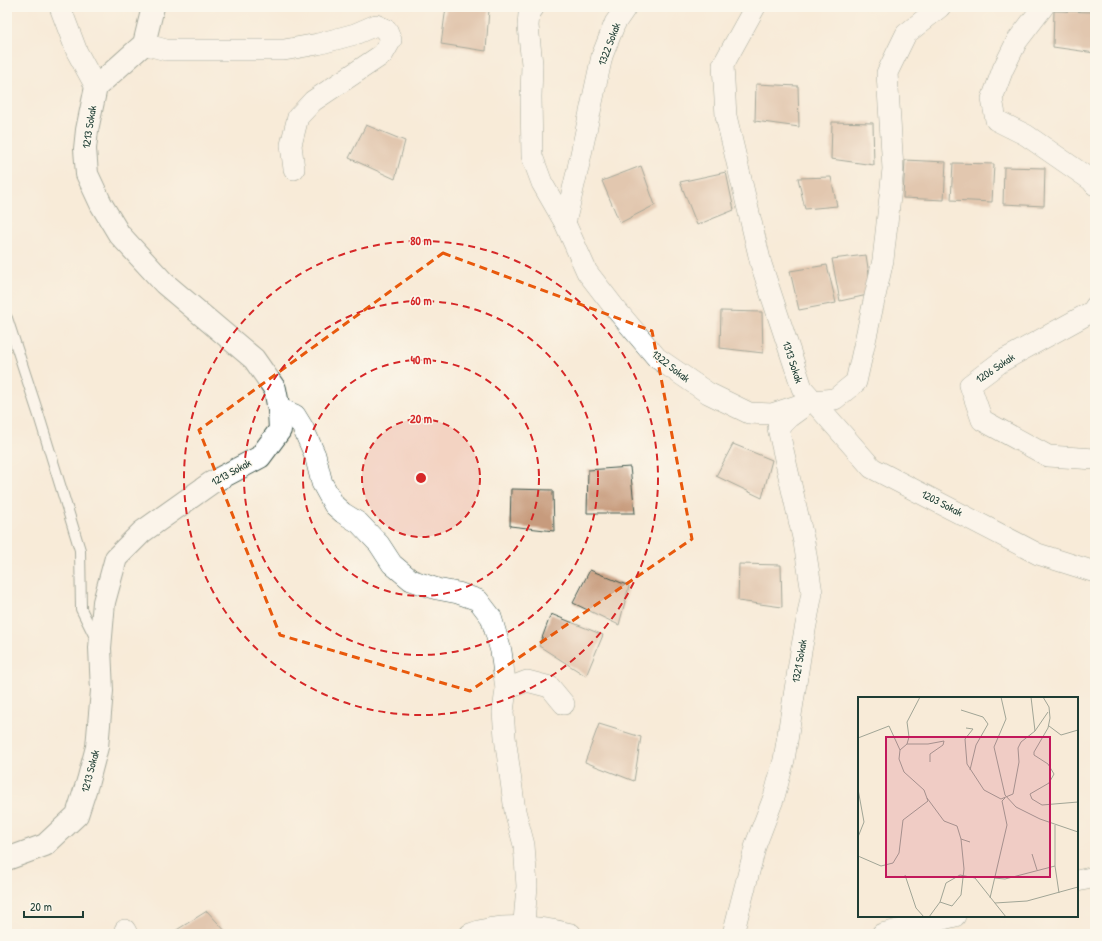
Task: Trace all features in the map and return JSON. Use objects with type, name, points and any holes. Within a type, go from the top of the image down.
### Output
[{"type":"street","points":[[60,7],[77,52],[96,88],[144,44],[153,7]]},
{"type":"street","name":"1322 Sokak","points":[[534,7],[529,14],[528,26],[532,64],[532,156],[542,183],[565,223],[587,272],[657,358],[708,393],[749,413],[772,414],[812,401]]},
{"type":"street","name":"1322 Sokak","points":[[565,223],[602,56],[615,22],[626,7]]},
{"type":"street","name":"1313 Sokak","points":[[755,7],[723,65],[726,116],[761,264],[802,388],[812,401]]},
{"type":"street","points":[[812,401],[835,399],[856,382],[883,260],[893,169],[887,73],[906,34],[940,7]]},
{"type":"street","points":[[1043,7],[1017,41],[1003,69],[992,99],[996,120],[1026,135],[1091,180],[1095,185]]},
{"type":"street","points":[[144,44],[166,50],[284,50],[333,40],[376,26],[386,30],[391,40],[383,54],[313,101],[298,117],[291,145],[294,169]]},
{"type":"street","name":"1213 Sokak","points":[[7,859],[45,845],[77,815],[88,781],[96,747],[102,691],[100,648],[104,602],[116,558],[142,532],[211,483],[260,457],[280,430],[279,408],[275,389],[254,359],[164,283],[119,234],[101,204],[87,174],[85,149],[87,130],[96,88]]},
{"type":"street","name":"1206 Sokak","points":[[1095,307],[1093,311],[1002,361],[970,385],[982,420],[1048,456],[1095,459]]},
{"type":"street","name":"1203 Sokak","points":[[812,401],[872,468],[1038,554],[1095,572]]},
{"type":"street","name":"1321 Sokak","points":[[733,934],[756,844],[774,797],[784,760],[801,651],[812,593],[804,542],[778,428],[789,417],[812,401]]},
{"type":"street","points":[[279,408],[294,415],[303,428],[315,455],[322,483],[334,505],[343,513],[359,523],[379,544],[392,564],[411,580],[478,600],[491,617],[501,651],[506,689],[502,712],[514,811],[524,845],[526,886],[524,931]]},
{"type":"street","points":[[506,689],[527,681],[550,688],[564,704]]},
{"type":"street","points":[[1078,881],[1095,877]]},
{"type":"street","points":[[882,934],[951,917]]},
{"type":"street","points":[[470,934],[480,930],[498,927],[524,931],[547,928],[571,934]]},
{"type":"lane","points":[[7,318],[80,550],[81,609],[100,648]]},
{"type":"highlighted area","points":[[443,253],[652,331],[692,539],[470,691],[280,635],[199,430]]},
{"type":"building","points":[[446,7],[474,7],[489,9],[486,51],[441,44]]},
{"type":"building","points":[[1054,11],[1095,12],[1095,53],[1053,47]]},
{"type":"building","points":[[756,84],[798,86],[799,127],[755,121]]},
{"type":"building","points":[[832,122],[873,123],[874,165],[831,159]]},
{"type":"building","points":[[366,125],[405,141],[395,179],[349,158]]},
{"type":"building","points":[[905,160],[946,162],[944,200],[903,198]]},
{"type":"building","points":[[953,163],[994,164],[992,202],[951,200]]},
{"type":"building","points":[[641,166],[655,205],[620,223],[602,181]]},
{"type":"building","points":[[1004,167],[1045,168],[1044,206],[1003,204]]},
{"type":"building","points":[[726,172],[734,210],[697,225],[680,182]]},
{"type":"building","points":[[831,177],[837,206],[805,209],[798,178]]},
{"type":"building","points":[[866,255],[872,294],[840,301],[832,259]]},
{"type":"building","points":[[827,265],[836,303],[799,310],[790,271]]},
{"type":"building","points":[[721,311],[762,312],[763,353],[720,348]]},
{"type":"building","points":[[733,444],[772,460],[762,498],[716,476]]},
{"type":"building","points":[[630,467],[635,513],[587,513],[588,470]]},
{"type":"building","points":[[511,489],[553,490],[554,531],[510,526]]},
{"type":"building","points":[[739,564],[781,565],[782,607],[738,601]]},
{"type":"building","points":[[590,570],[629,586],[619,625],[573,603]]},
{"type":"building","points":[[551,614],[603,635],[586,676],[539,646]]},
{"type":"building","points":[[599,724],[641,737],[634,781],[585,762]]},
{"type":"building","points":[[207,911],[228,934],[176,934],[175,931]]}]
